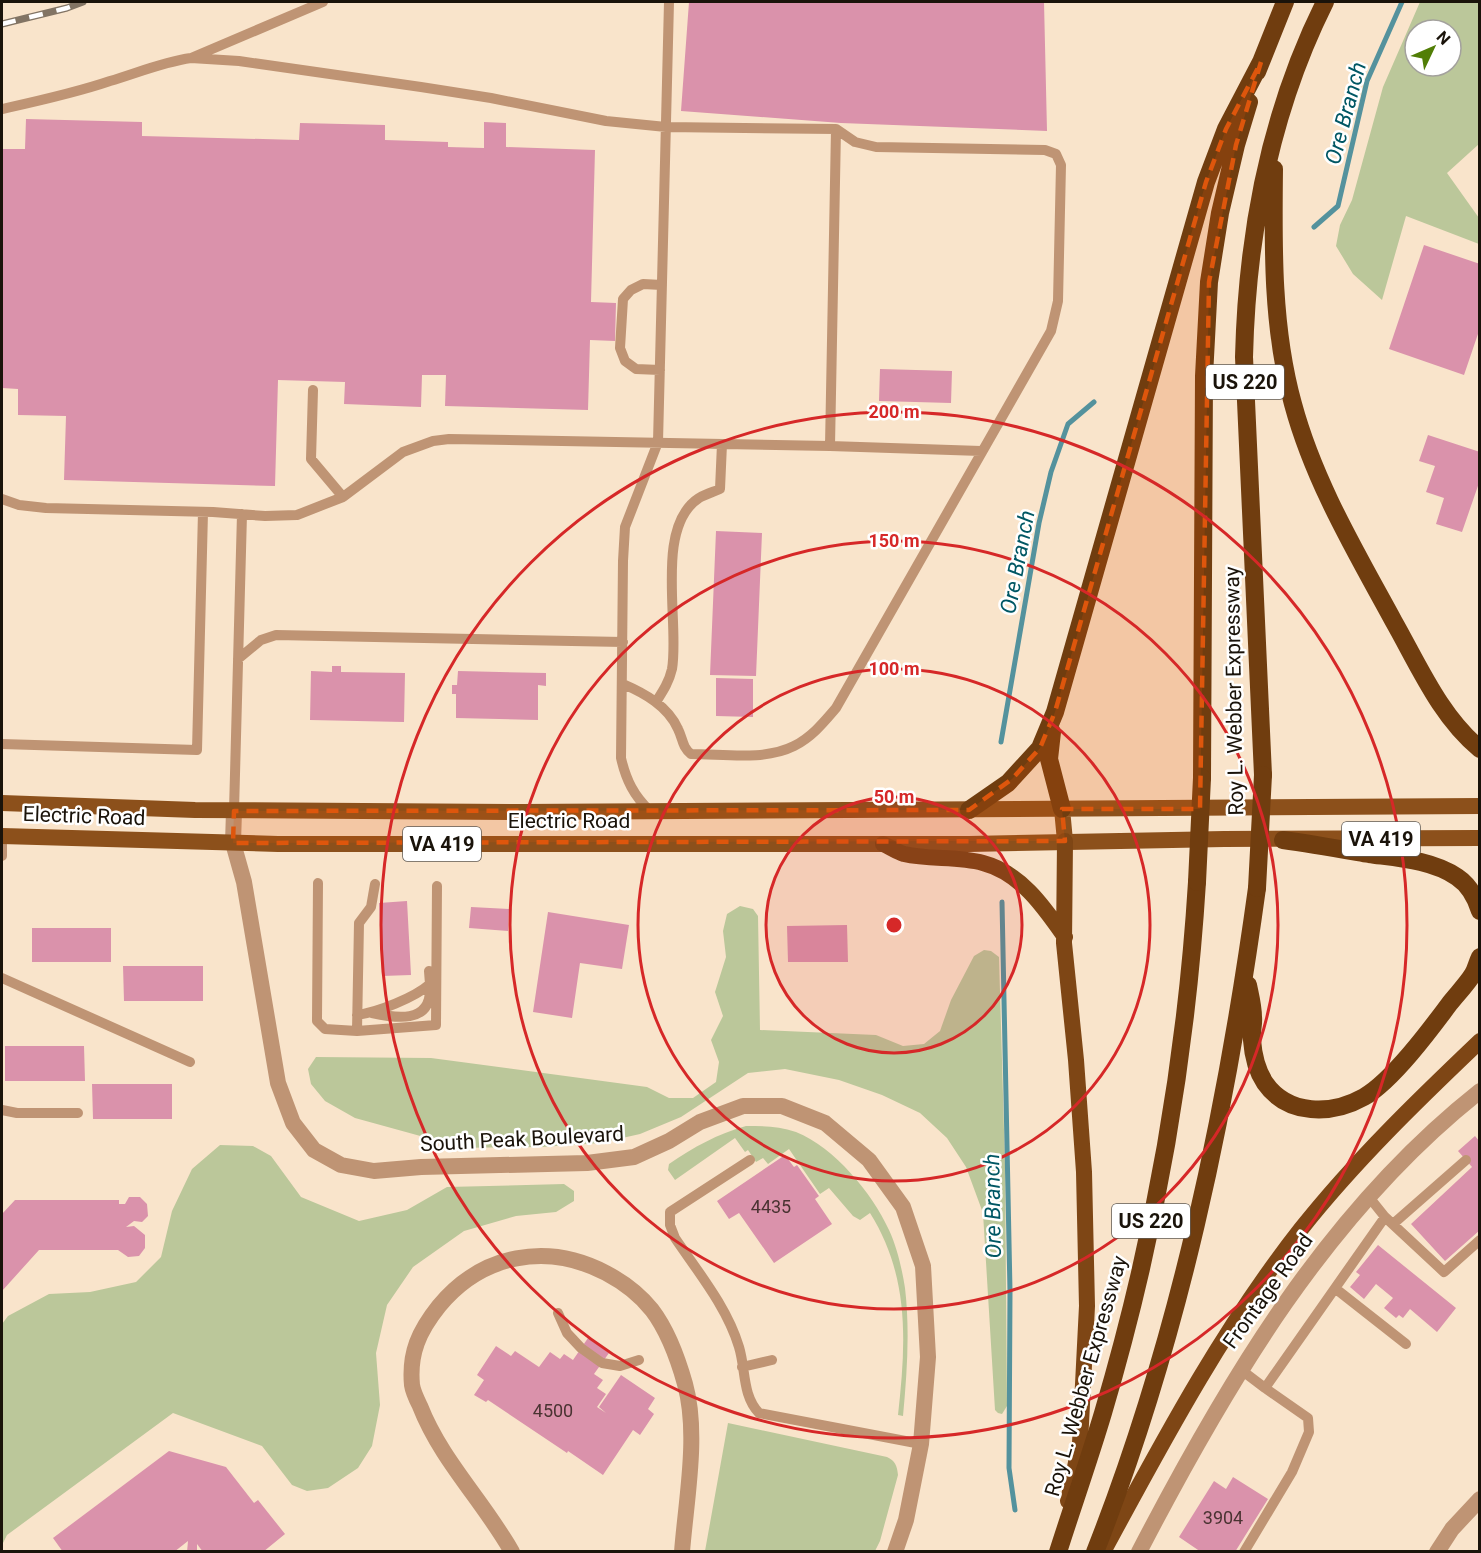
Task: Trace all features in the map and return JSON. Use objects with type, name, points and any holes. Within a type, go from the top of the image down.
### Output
[{"type":"highway","name":"Roy L. Webber Expressway","points":[[1058,1551],[1103,1413],[1133,1300],[1172,1109],[1190,970],[1202,778],[1204,376],[1209,282],[1220,213],[1233,156],[1261,62],[1285,2]]},
{"type":"highway","name":"Roy L. Webber Expressway","points":[[1095,1551],[1142,1421],[1168,1334],[1208,1166],[1246,969],[1257,888],[1263,776],[1244,357],[1245,301],[1251,245],[1275,134],[1292,78],[1325,2]]},
{"type":"highway","points":[[1062,809],[1049,759],[1055,712],[1206,182],[1226,129],[1261,62]]},
{"type":"highway","points":[[1275,134],[1273,231],[1276,287],[1283,357],[1301,431],[1342,525],[1434,695],[1456,727],[1479,749]]},
{"type":"highway","points":[[969,810],[1008,783],[1040,748],[1055,712]]},
{"type":"highway","points":[[1283,840],[1415,861],[1438,868],[1458,878],[1469,889],[1477,902],[1479,911]]},
{"type":"highway","points":[[1058,1551],[1080,1443],[1087,1306],[1084,1172],[1065,937],[1065,841]]},
{"type":"highway","points":[[883,844],[902,854],[983,863],[1008,874],[1024,886],[1044,907],[1065,937]]},
{"type":"highway","points":[[1246,969],[1253,1017],[1251,1039],[1255,1059],[1266,1084],[1276,1094],[1291,1103],[1309,1109],[1327,1111],[1356,1101],[1382,1084],[1427,1033],[1472,974],[1479,957]]},
{"type":"highway","points":[[1103,1551],[1208,1364],[1300,1230],[1394,1123],[1479,1041]]},
{"type":"main road","name":"Electric Road","points":[[2,803],[234,811],[969,810]]},
{"type":"main road","points":[[1065,841],[1062,809],[1479,806]]},
{"type":"main road","name":"VA 419","points":[[969,810],[1062,809]]},
{"type":"main road","name":"Electric Road","points":[[2,836],[233,843],[883,844],[1065,841]]},
{"type":"main road","name":"VA 419","points":[[1065,841],[1479,838]]},
{"type":"street","name":"South Peak Boulevard","points":[[234,811],[233,843],[244,882],[278,1083],[293,1123],[314,1150],[341,1164],[374,1171],[421,1167],[587,1163],[634,1156],[669,1142],[700,1122],[743,1106],[782,1106],[825,1123],[869,1160],[903,1207],[923,1266],[928,1357],[921,1444],[906,1520],[895,1551]]},
{"type":"street","name":"Frontage Road","points":[[1143,1550],[1195,1448],[1240,1369],[1288,1298],[1369,1197],[1419,1145],[1479,1091]]},
{"type":"street","points":[[512,1551],[485,1508],[445,1453],[426,1421],[412,1387],[413,1353],[431,1316],[449,1294],[479,1271],[512,1259],[550,1255],[590,1265],[623,1282],[651,1309],[673,1348],[686,1386],[691,1425],[682,1551]]},
{"type":"street","points":[[1437,1551],[1452,1529],[1479,1499]]},
{"type":"lane","points":[[2,109],[191,58],[323,2]]},
{"type":"lane","points":[[650,811],[632,790],[621,758],[623,561],[626,527],[658,442],[669,2]]},
{"type":"lane","points":[[191,58],[238,61],[421,87],[491,98],[606,121],[666,127],[836,129],[855,142],[876,147],[1045,150],[1056,154],[1061,165],[1058,301],[1051,331],[894,610],[836,708],[822,725],[792,747],[760,754],[691,754],[685,749],[678,729],[670,716],[656,702],[623,684]]},
{"type":"lane","points":[[830,446],[836,129]]},
{"type":"lane","points":[[660,370],[636,369],[625,361],[620,348],[623,300],[631,290],[643,284],[662,285]]},
{"type":"lane","points":[[313,390],[311,459],[343,497]]},
{"type":"lane","points":[[2,499],[19,505],[46,508],[265,516],[297,515],[343,497],[403,452],[433,441],[449,439],[830,446],[981,452]]},
{"type":"lane","points":[[656,702],[666,688],[672,668],[672,545],[684,515],[698,499],[720,489],[722,444]]},
{"type":"lane","points":[[2,744],[196,750],[203,512]]},
{"type":"lane","points":[[234,811],[242,514]]},
{"type":"lane","points":[[238,659],[261,640],[276,636],[623,642]]},
{"type":"lane","points":[[2,836],[2,856]]},
{"type":"lane","points":[[318,883],[317,1021],[325,1029],[357,1031],[436,1025],[436,886]]},
{"type":"lane","points":[[357,1031],[358,923],[371,907],[375,884]]},
{"type":"lane","points":[[372,1012],[393,1017],[412,1016],[423,1010],[430,1001],[429,942],[436,935]]},
{"type":"lane","points":[[2,978],[190,1062]]},
{"type":"lane","points":[[357,1014],[372,1012],[412,996],[430,984]]},
{"type":"lane","points":[[2,1110],[17,1113],[78,1113]]},
{"type":"lane","points":[[750,1160],[670,1212],[670,1225],[675,1238],[727,1317],[739,1348],[751,1405],[759,1413],[921,1444]]},
{"type":"lane","points":[[1265,1388],[1389,1220],[1466,1160]]},
{"type":"lane","points":[[1369,1197],[1389,1220],[1444,1272],[1479,1240]]},
{"type":"lane","points":[[1336,1289],[1406,1344]]},
{"type":"lane","points":[[558,1313],[567,1333],[581,1348],[602,1363],[620,1366],[639,1360]]},
{"type":"lane","points":[[742,1367],[772,1360]]},
{"type":"lane","points":[[1240,1369],[1308,1418],[1309,1432],[1292,1472],[1244,1551]]},
{"type":"highlighted area","points":[[1261,62],[1236,145],[1209,282],[1200,809],[1062,809],[1065,841],[233,843],[234,811],[969,810],[1012,779],[1040,748],[1055,712],[1206,182],[1226,129]]},
{"type":"green space","points":[[1420,2],[1479,2],[1479,144],[1447,173],[1479,218],[1479,244],[1406,216],[1382,300],[1353,274],[1336,246],[1340,225],[1352,200],[1383,87],[1403,41],[1403,78],[1463,78],[1463,18],[1413,18]]},
{"type":"green space","points":[[740,906],[753,909],[758,916],[760,1030],[876,1035],[903,1046],[924,1044],[940,1031],[951,1000],[974,956],[984,950],[991,951],[999,957],[1005,1165],[1007,1406],[1002,1414],[995,1410],[983,1213],[966,1167],[947,1138],[920,1113],[882,1095],[839,1080],[785,1069],[748,1073],[681,1117],[640,1134],[600,1143],[542,1147],[450,1148],[424,1137],[355,1118],[325,1101],[311,1084],[308,1069],[316,1057],[431,1058],[647,1087],[669,1098],[693,1098],[716,1082],[719,1062],[711,1040],[723,1016],[715,992],[726,957],[723,931],[727,914]]},
{"type":"green space","points":[[746,1126],[783,1129],[810,1139],[825,1149],[851,1173],[882,1216],[894,1244],[905,1288],[907,1352],[903,1416],[898,1415],[903,1362],[899,1286],[883,1237],[870,1213],[860,1220],[853,1216],[829,1188],[820,1194],[789,1149],[768,1164],[763,1158],[756,1162],[748,1150],[745,1152],[735,1138],[675,1180],[668,1170],[669,1164],[697,1147],[715,1137]]},
{"type":"green space","points":[[220,1145],[253,1146],[271,1156],[301,1197],[359,1221],[407,1210],[447,1187],[564,1184],[574,1191],[574,1201],[556,1212],[516,1216],[464,1231],[413,1267],[387,1305],[376,1353],[380,1405],[372,1446],[358,1468],[328,1488],[307,1491],[292,1485],[262,1446],[173,1413],[7,1535],[2,1545],[2,1324],[8,1316],[49,1294],[90,1292],[136,1282],[161,1257],[172,1211],[192,1169]]},
{"type":"green space","points":[[728,1423],[887,1457],[892,1460],[898,1475],[880,1541],[875,1551],[705,1551]]},
{"type":"building","points":[[689,2],[1044,2],[1047,131],[841,123],[681,111]]},
{"type":"building","points":[[26,119],[142,122],[142,136],[299,140],[300,123],[385,125],[385,140],[448,142],[448,147],[484,148],[484,122],[506,123],[506,147],[595,150],[591,302],[616,303],[615,341],[590,340],[588,410],[445,406],[446,375],[422,375],[421,407],[344,404],[345,382],[278,380],[275,486],[64,480],[66,416],[18,415],[18,389],[2,388],[2,149],[25,149]]},
{"type":"building","points":[[1424,245],[1480,264],[1480,328],[1464,375],[1389,349]]},
{"type":"building","points":[[880,369],[952,371],[951,403],[879,401]]},
{"type":"building","points":[[1428,435],[1480,452],[1480,480],[1462,532],[1436,524],[1444,498],[1426,492],[1435,466],[1419,461]]},
{"type":"building","points":[[716,531],[762,533],[756,676],[710,675]]},
{"type":"building","points":[[332,666],[341,666],[341,672],[405,673],[404,722],[310,720],[311,671],[332,672]]},
{"type":"building","points":[[458,671],[546,673],[546,686],[538,685],[538,720],[456,718],[456,694],[452,694],[452,685],[457,685]]},
{"type":"building","points":[[716,678],[753,679],[753,717],[716,716]]},
{"type":"building","points":[[407,901],[411,975],[382,976],[379,903]]},
{"type":"building","points":[[471,907],[509,909],[508,931],[469,928]]},
{"type":"building","points":[[548,912],[629,925],[622,969],[580,963],[572,1018],[533,1012]]},
{"type":"building","points":[[847,925],[848,962],[788,962],[787,926]]},
{"type":"building","points":[[32,928],[111,928],[111,962],[32,962]]},
{"type":"building","points":[[123,966],[203,966],[203,1001],[124,1001]]},
{"type":"building","points":[[5,1046],[84,1046],[85,1081],[5,1081]]},
{"type":"building","points":[[92,1084],[172,1084],[172,1119],[93,1119]]},
{"type":"building","points":[[1475,1136],[1480,1142],[1480,1230],[1445,1261],[1411,1224],[1472,1167],[1458,1151]]},
{"type":"building","points":[[785,1155],[794,1167],[797,1165],[819,1196],[815,1199],[832,1224],[774,1263],[739,1213],[729,1219],[717,1201]]},
{"type":"building","points":[[129,1197],[140,1197],[147,1204],[148,1216],[142,1222],[134,1221],[126,1227],[134,1226],[145,1235],[145,1248],[139,1256],[128,1257],[118,1250],[39,1250],[2,1291],[2,1214],[15,1200],[119,1200],[119,1204],[125,1204]]},
{"type":"building","points":[[1378,1245],[1456,1308],[1437,1332],[1410,1309],[1403,1318],[1399,1315],[1396,1318],[1384,1308],[1393,1298],[1376,1284],[1364,1299],[1350,1287],[1360,1275],[1356,1272]]},
{"type":"building","points":[[588,1338],[609,1353],[594,1374],[603,1380],[597,1388],[606,1394],[597,1407],[606,1413],[599,1407],[621,1375],[655,1398],[648,1409],[654,1414],[640,1435],[633,1430],[603,1475],[488,1400],[486,1402],[474,1395],[484,1380],[477,1375],[496,1346],[511,1356],[515,1351],[539,1367],[550,1352],[560,1359],[564,1354],[573,1360]]},
{"type":"building","points":[[169,1451],[226,1467],[254,1503],[258,1500],[285,1534],[263,1552],[203,1552],[197,1544],[197,1552],[187,1552],[188,1541],[174,1552],[63,1552],[53,1538]]},
{"type":"building","points":[[1233,1477],[1268,1499],[1235,1552],[1201,1552],[1179,1537],[1214,1481],[1226,1489]]},
{"type":"waterway","name":"Ore Branch","points":[[1314,227],[1338,206],[1367,81],[1402,2]]},
{"type":"waterway","name":"Ore Branch","points":[[1001,742],[1039,523],[1051,472],[1068,424],[1094,402]]},
{"type":"waterway","name":"Ore Branch","points":[[1002,902],[1010,1291],[1009,1468],[1015,1510]]},
{"type":"railway","points":[[2,24],[83,2]]}]
